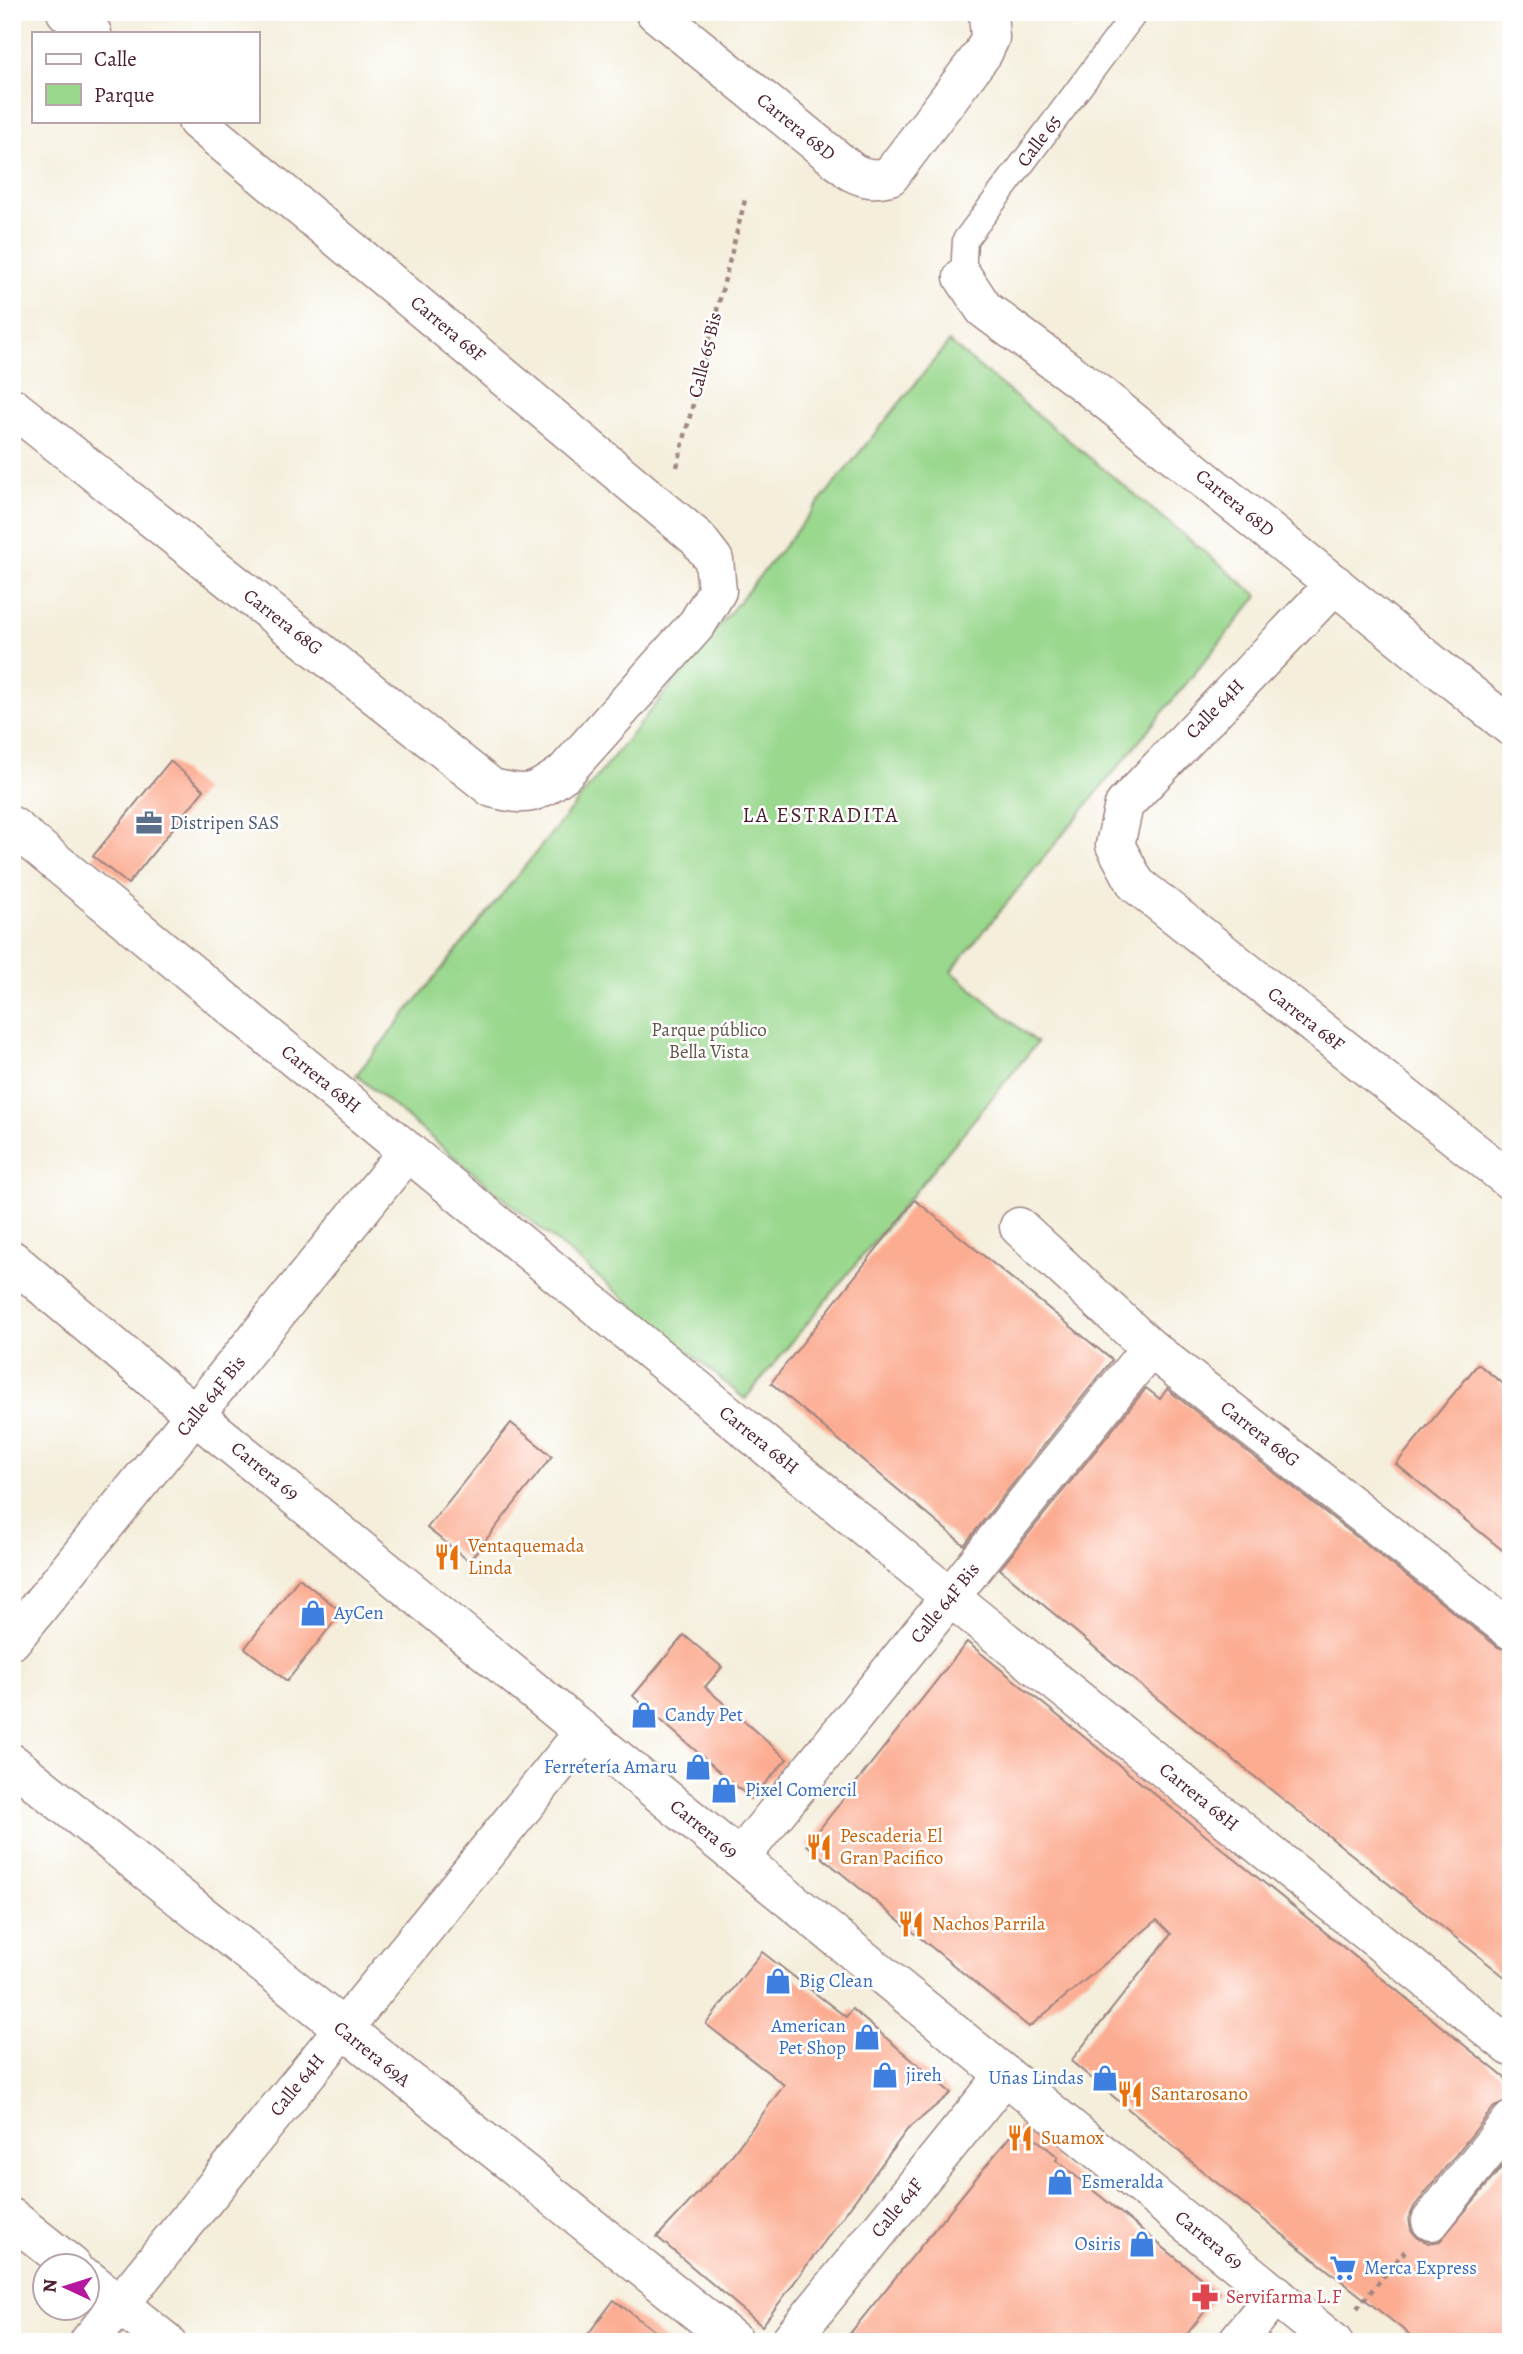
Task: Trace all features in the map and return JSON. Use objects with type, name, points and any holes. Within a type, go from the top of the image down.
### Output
[{"type":"street","points":[[66,12],[91,32]]},
{"type":"street","name":"Carrera 68D","points":[[655,12],[852,172],[864,178],[890,176],[983,53],[990,38],[988,12]]},
{"type":"street","name":"Carrera 68F","points":[[198,122],[697,538]]},
{"type":"street","name":"Carrera 68D","points":[[963,277],[985,309],[1101,396],[1511,727]]},
{"type":"street","name":"Carrera 68G","points":[[12,407],[492,788],[522,795],[542,788],[564,773],[697,624],[717,592],[714,561],[697,538]]},
{"type":"street","name":"Calle 64H","points":[[1115,845],[1124,805],[1335,584]]},
{"type":"street","name":"Carrera 68H","points":[[12,826],[950,1597],[1511,2047]]},
{"type":"street","name":"Carrera 68F","points":[[1115,845],[1136,884],[1511,1181]]},
{"type":"street","name":"Calle 64F Bis","points":[[12,1640],[408,1151]]},
{"type":"street","name":"Carrera 68G","points":[[1019,1227],[1150,1348],[1511,1630]]},
{"type":"street","name":"Carrera 69","points":[[12,1260],[195,1415],[1333,2342]]},
{"type":"street","name":"Calle 64F Bis","points":[[740,1858],[1150,1348]]},
{"type":"street","name":"Calle 64H","points":[[89,2342],[584,1732]]},
{"type":"street","name":"Carrera 69A","points":[[12,1763],[342,2030],[735,2342]]},
{"type":"street","name":"Calle 64F","points":[[789,2342],[1005,2075]]},
{"type":"street","points":[[1431,2221],[1511,2121]]},
{"type":"street","points":[[12,2218],[54,2252]]},
{"type":"street","points":[[102,2291],[166,2342]]},
{"type":"street","points":[[1237,2342],[1276,2294]]},
{"type":"lane","name":"Calle 65","points":[[963,277],[965,240],[1136,12]]},
{"type":"path","name":"Calle 65 Bis","points":[[666,510],[745,200]]},
{"type":"path","points":[[1357,2308],[1431,2221]]},
{"type":"green space","name":"Parque público Bella Vista","points":[[949,342],[1258,596],[951,971],[1037,1043],[745,1399],[356,1075]]},
{"type":"building","name":"Distripen SAS","points":[[170,761],[204,790],[128,884],[93,856]]},
{"type":"building","points":[[915,1200],[1112,1360],[964,1545],[771,1383]]},
{"type":"building","points":[[1478,1364],[1511,1390],[1511,1557],[1396,1464]]},
{"type":"building","points":[[1146,1388],[1160,1399],[1167,1389],[1498,1647],[1511,1651],[1511,1982],[1000,1569]]},
{"type":"building","points":[[511,1423],[552,1456],[469,1561],[427,1528]]},
{"type":"building","points":[[299,1578],[342,1612],[287,1681],[245,1648]]},
{"type":"building","points":[[684,1635],[722,1667],[705,1687],[787,1759],[751,1799],[633,1696]]},
{"type":"building","points":[[967,1642],[1511,2083],[1511,2100],[1494,2107],[1414,2207],[1409,2218],[1411,2230],[1418,2238],[1428,2243],[1440,2241],[1511,2156],[1511,2342],[1419,2342],[1212,2179],[1071,2061],[1171,1934],[1157,1920],[1029,2027],[807,1845]]},
{"type":"building","points":[[762,1952],[846,2017],[852,2009],[951,2093],[907,2130],[762,2326],[657,2237],[726,2163],[784,2085],[706,2024]]},
{"type":"building","points":[[1019,2125],[1058,2157],[1056,2160],[1219,2293],[1181,2342],[843,2342]]},
{"type":"building","points":[[614,2300],[669,2342],[582,2342]]},
{"type":"place","name":"Distripen SAS","points":[[149,823]]},
{"type":"place","name":"Ventaquemada Linda","points":[[447,1557]]},
{"type":"place","name":"AyCen","points":[[313,1613]]},
{"type":"place","name":"Candy Pet","points":[[644,1715]]},
{"type":"place","name":"Ferretería Amaru","points":[[698,1767]]},
{"type":"place","name":"Pixel Comercil","points":[[724,1790]]},
{"type":"place","name":"Pescaderia El Gran Pacifico","points":[[819,1847]]},
{"type":"place","name":"Nachos Parrila","points":[[911,1924]]},
{"type":"place","name":"Big Clean","points":[[778,1981]]},
{"type":"place","name":"American Pet Shop","points":[[867,2037]]},
{"type":"place","name":"jireh","points":[[885,2075]]},
{"type":"place","name":"Uñas Lindas","points":[[1105,2078]]},
{"type":"place","name":"Santarosano","points":[[1130,2094]]},
{"type":"place","name":"Suamox","points":[[1020,2138]]},
{"type":"place","name":"Esmeralda","points":[[1060,2182]]},
{"type":"place","name":"Osiris","points":[[1142,2244]]},
{"type":"place","name":"Merca Express","points":[[1343,2268]]},
{"type":"place","name":"Servifarma L.F","points":[[1205,2297]]},
{"type":"district","name":"LA ESTRADITA","points":[[821,815]]}]
